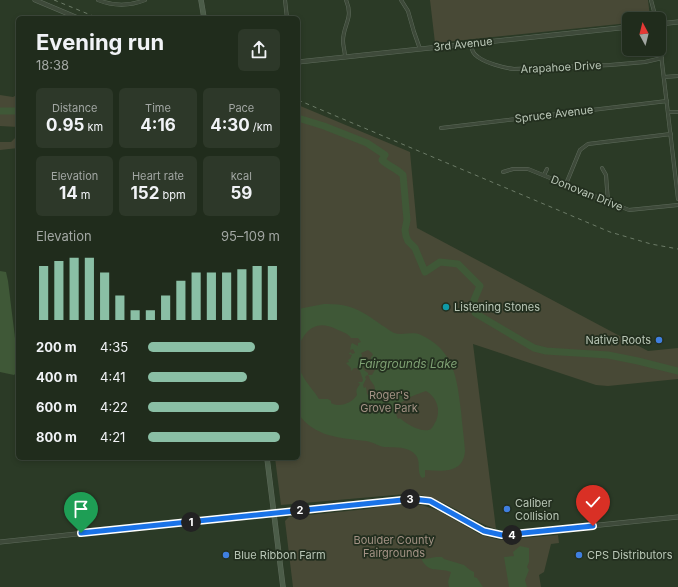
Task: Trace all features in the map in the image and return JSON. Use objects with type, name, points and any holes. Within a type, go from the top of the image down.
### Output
[{"type":"main road","points":[[202,0],[204,16]]},
{"type":"main road","points":[[267,460],[283,587]]},
{"type":"street","points":[[35,0],[73,16]]},
{"type":"street","points":[[98,0],[112,5],[130,4],[145,0]]},
{"type":"street","points":[[111,0],[112,5]]},
{"type":"street","points":[[285,0],[287,16]]},
{"type":"street","points":[[346,0],[350,11],[343,40],[346,57]]},
{"type":"street","points":[[401,0],[408,11],[420,49]]},
{"type":"street","points":[[652,0],[655,12]]},
{"type":"street","points":[[666,23],[678,22]]},
{"type":"street","name":"3rd Avenue","points":[[300,62],[622,28]]},
{"type":"street","name":"Arapahoe Drive","points":[[472,43],[472,50],[478,57],[506,68],[514,69],[610,65],[645,62],[662,58]]},
{"type":"street","points":[[662,58],[678,199]]},
{"type":"street","points":[[664,78],[678,76]]},
{"type":"street","name":"Spruce Avenue","points":[[441,128],[667,101]]},
{"type":"street","points":[[668,112],[678,112]]},
{"type":"street","points":[[566,184],[580,150],[588,144],[671,134]]},
{"type":"street","name":"Donovan Drive","points":[[503,172],[521,168],[528,169],[608,202],[633,210],[678,206]]},
{"type":"street","points":[[602,168],[606,175],[608,202]]},
{"type":"street","name":"Donovan Drive","points":[[544,175],[547,169]]},
{"type":"street","points":[[0,542],[419,499],[430,501],[439,505],[484,531],[502,535],[678,517]]},
{"type":"green space","points":[[430,0],[648,0],[649,12],[622,12],[622,24],[435,43]]},
{"type":"green space","points":[[0,95],[13,97],[16,95],[16,127],[0,126]]},
{"type":"green space","name":"Roger's Grove Park","points":[[300,106],[410,152],[417,228],[648,351],[678,348],[678,379],[608,386],[596,385],[473,344],[496,529],[484,525],[441,502],[419,495],[406,494],[281,505],[275,460],[300,460]]},
{"type":"green space","points":[[16,137],[16,148],[0,150],[0,142],[11,142]]},
{"type":"green space","name":"Boulder County Fairgrounds","points":[[389,505],[422,505],[439,511],[481,535],[500,540],[558,535],[559,543],[551,544],[544,572],[539,575],[541,587],[293,587],[285,521],[289,517],[367,509]]},
{"type":"water","points":[[0,271],[6,272],[8,281],[16,346],[16,373],[14,375],[0,372]]},
{"type":"water","name":"Fairgrounds Lake","points":[[324,304],[346,306],[362,312],[394,333],[414,333],[432,341],[447,357],[452,366],[458,387],[465,451],[460,464],[451,470],[425,470],[425,477],[422,478],[419,472],[417,457],[411,451],[404,448],[384,447],[369,442],[328,435],[311,427],[300,416],[300,370],[303,377],[319,399],[328,399],[331,403],[338,405],[346,404],[355,398],[360,384],[358,382],[362,382],[363,380],[360,371],[357,368],[354,368],[351,371],[351,368],[346,363],[349,362],[348,360],[351,358],[352,355],[349,354],[350,352],[352,354],[355,353],[353,349],[350,350],[352,343],[358,346],[358,343],[361,342],[358,338],[351,338],[344,332],[322,325],[312,328],[307,332],[300,344],[300,309]],"holes":[[[368,350],[373,355],[371,359],[373,368],[376,368],[372,375],[368,375],[368,373],[364,370],[361,353]],[[367,375],[375,387],[375,389],[368,395],[366,387],[364,388],[363,385]],[[426,391],[433,397],[438,408],[436,421],[431,429],[424,430],[415,428],[400,418],[398,419],[395,412],[400,404],[412,396]]]},
{"type":"water","points":[[520,546],[529,548],[529,562],[527,567],[529,570],[525,580],[527,587],[509,587],[504,557],[514,556],[513,552]]},
{"type":"water","points":[[442,557],[464,565],[474,572],[474,577],[477,578],[483,587],[449,587],[448,582],[451,572],[430,568],[421,558],[425,559]]},
{"type":"waterway","points":[[0,111],[16,111]]},
{"type":"waterway","points":[[300,119],[324,126],[367,143],[385,155],[382,160],[403,175],[407,220],[405,230],[406,236],[408,241],[415,248],[425,272],[440,262],[458,264],[480,286],[474,300],[475,313],[534,348],[546,351],[608,355],[678,371]]},
{"type":"railway","points":[[54,0],[93,16]]},
{"type":"railway","points":[[300,101],[610,232],[651,244],[678,249]]},
{"type":"place","name":"Listening Stones","points":[[446,307]]},
{"type":"place","name":"Native Roots","points":[[659,340]]},
{"type":"place","name":"Caliber Collision","points":[[507,509]]},
{"type":"place","name":"Blue Ribbon Farm","points":[[226,555]]},
{"type":"place","name":"CPS Distributors","points":[[579,555]]},
{"type":"route","points":[[81,533],[412,499],[430,501],[484,531],[502,535],[593,526]]}]
